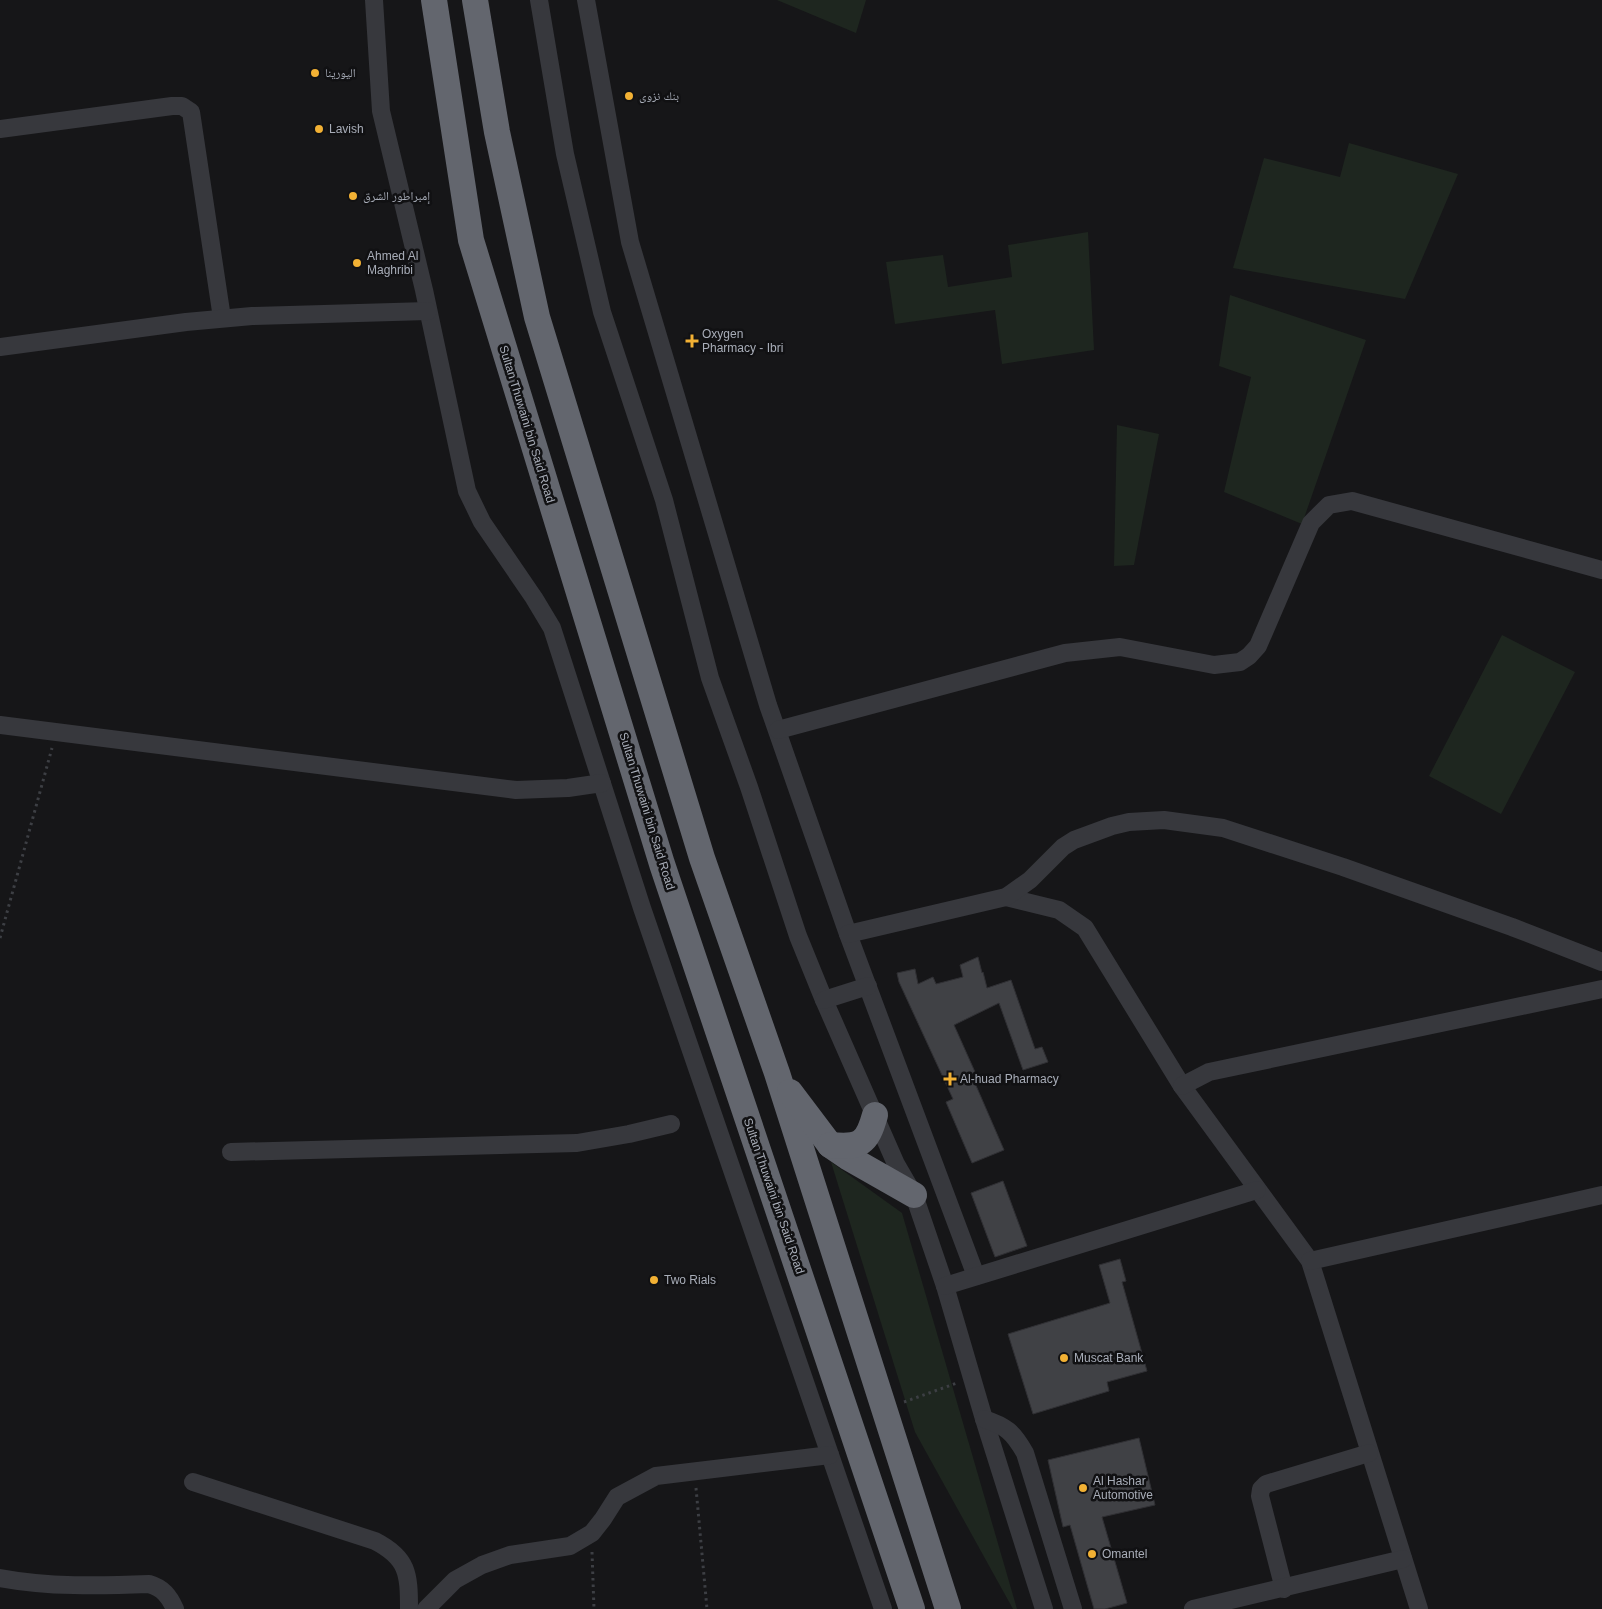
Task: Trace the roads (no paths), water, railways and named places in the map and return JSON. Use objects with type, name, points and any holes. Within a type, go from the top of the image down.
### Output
[{"type":"highway","points":[[416,0],[436,114],[471,240]]},
{"type":"highway","name":"Sultan Thuwaini bin Said Road","points":[[434,0],[471,240],[662,864],[912,1609]]},
{"type":"highway","points":[[474,0],[497,132],[537,317],[702,858],[777,1073],[948,1609]]},
{"type":"highway","points":[[777,1073],[830,1146],[914,1195]]},
{"type":"highway","points":[[830,1146],[846,1147],[856,1145],[870,1132],[875,1115]]},
{"type":"street","points":[[374,0],[381,110],[428,311],[467,491],[482,522],[548,618],[645,917],[883,1609]]},
{"type":"street","points":[[539,0],[565,154],[602,312],[664,500],[710,678],[749,787],[798,936],[896,1164],[914,1195],[945,1286],[984,1419],[1044,1609]]},
{"type":"street","points":[[586,0],[630,242],[766,696],[848,934],[976,1276]]},
{"type":"street","points":[[0,129],[172,106],[182,106],[191,112],[222,318]]},
{"type":"street","points":[[0,347],[222,318],[294,314],[428,311]]},
{"type":"street","points":[[778,730],[1065,653],[1120,647],[1214,665],[1240,662],[1258,646],[1311,523],[1329,505],[1352,501],[1602,570]]},
{"type":"street","points":[[0,725],[516,790],[568,788],[602,783]]},
{"type":"street","points":[[848,934],[1006,897],[1030,880],[1062,847],[1074,840],[1129,822],[1164,820],[1223,828],[1343,867],[1602,962]]},
{"type":"street","points":[[1006,897],[1059,910],[1085,928],[1182,1086],[1310,1261],[1419,1609]]},
{"type":"street","points":[[824,1000],[868,986]]},
{"type":"street","points":[[1182,1086],[1209,1072],[1602,989]]},
{"type":"street","points":[[231,1152],[576,1143],[629,1134],[671,1124]]},
{"type":"street","points":[[945,1286],[1257,1190]]},
{"type":"street","points":[[1310,1261],[1602,1195]]},
{"type":"street","points":[[984,1419],[1001,1425],[1016,1436],[1024,1453],[1073,1609]]},
{"type":"street","points":[[1284,1589],[1260,1496],[1261,1489],[1266,1484],[1369,1453]]},
{"type":"street","points":[[426,1609],[456,1580],[482,1565],[510,1555],[570,1546],[592,1533],[617,1497],[656,1476],[830,1455]]},
{"type":"street","points":[[193,1482],[375,1541],[390,1549],[402,1562],[408,1578],[409,1609]]},
{"type":"street","points":[[1193,1609],[1284,1589],[1404,1559]]},
{"type":"street","points":[[0,1578],[70,1585],[149,1584],[157,1586],[166,1593],[175,1609]]},
{"type":"place","name":"اليورينا","points":[[315,73]]},
{"type":"place","name":"بنك نزوى","points":[[629,96]]},
{"type":"place","name":"Lavish","points":[[319,129]]},
{"type":"place","name":"إمبراطور الشرق","points":[[353,196]]},
{"type":"place","name":"Ahmed Al Maghribi","points":[[357,263]]},
{"type":"place","name":"Oxygen Pharmacy - Ibri","points":[[692,341]]},
{"type":"place","name":"Al-huad Pharmacy","points":[[950,1079]]},
{"type":"place","name":"Two Rials","points":[[654,1280]]},
{"type":"place","name":"Muscat Bank","points":[[1064,1358]]},
{"type":"place","name":"Al Hashar Automotive","points":[[1083,1488]]},
{"type":"place","name":"Omantel","points":[[1092,1554]]}]
